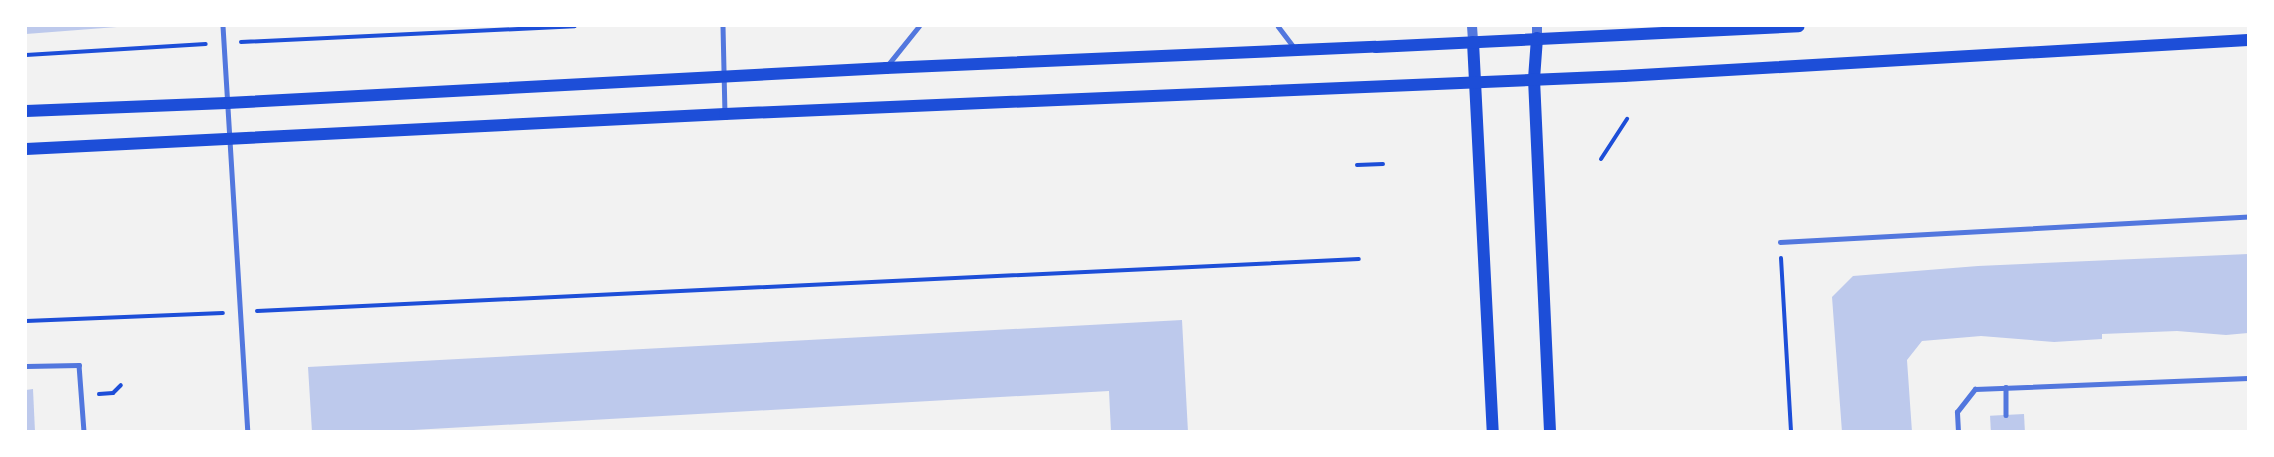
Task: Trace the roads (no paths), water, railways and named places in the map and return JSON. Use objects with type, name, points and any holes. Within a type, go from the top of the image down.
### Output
[{"type":"main road","points":[[26,111],[227,104],[723,76],[1473,42],[1537,32],[1798,26]]},
{"type":"main road","points":[[1537,32],[1534,79],[1550,432]]},
{"type":"main road","points":[[26,149],[725,114],[1534,79],[2248,40]]},
{"type":"main road","points":[[1473,42],[1493,432]]},
{"type":"street","points":[[1472,26],[1473,42]]},
{"type":"lane","points":[[223,26],[248,432]]},
{"type":"lane","points":[[723,26],[725,114]]},
{"type":"lane","points":[[886,68],[919,26]]},
{"type":"lane","points":[[1278,26],[1295,50]]},
{"type":"lane","points":[[1780,242],[2248,217]]},
{"type":"lane","points":[[26,366],[79,365],[84,432]]},
{"type":"lane","points":[[1958,432],[1957,412],[1975,389],[2248,378]]},
{"type":"lane","points":[[2006,387],[2006,415]]}]
